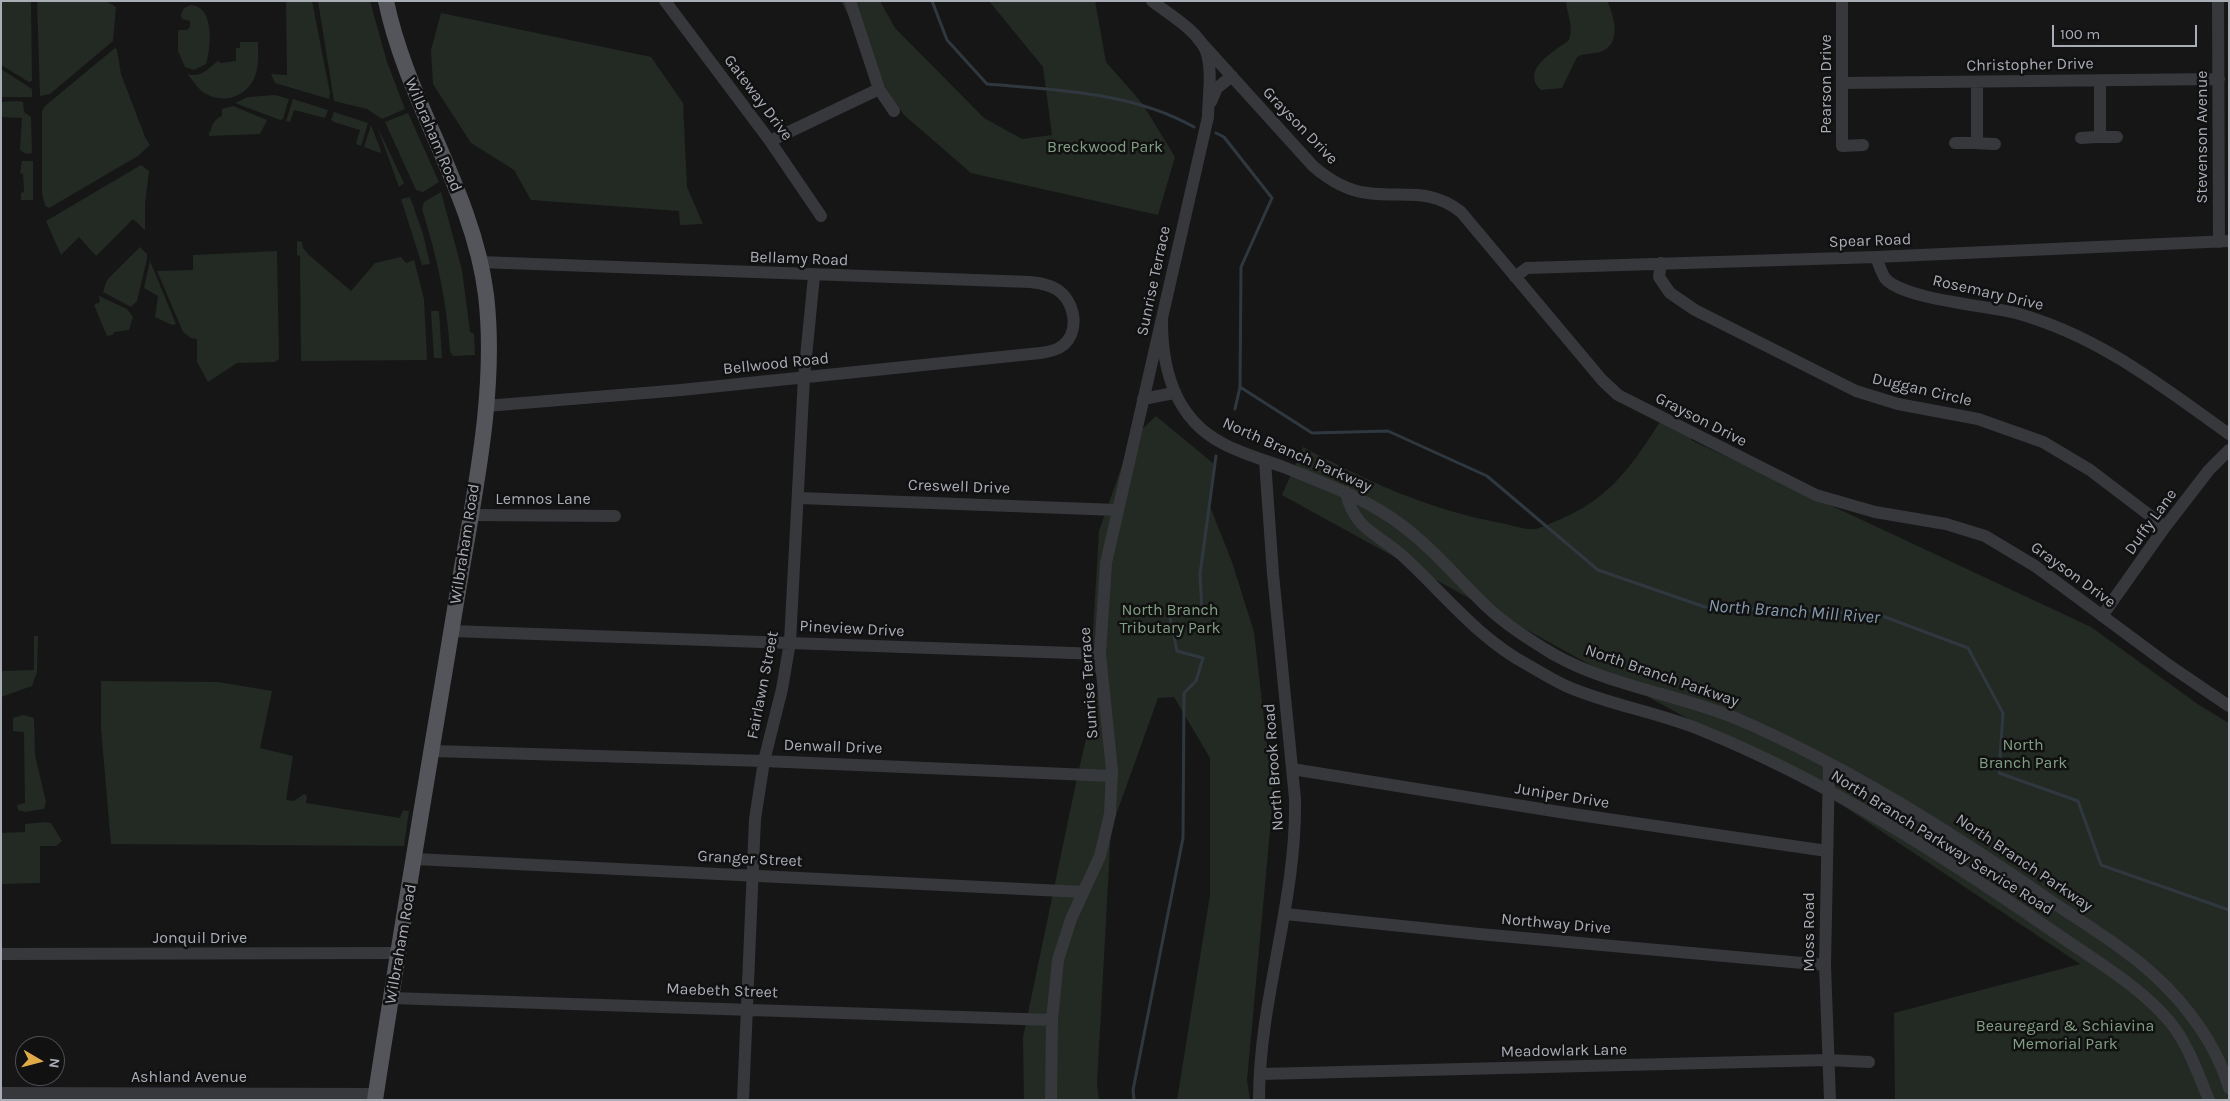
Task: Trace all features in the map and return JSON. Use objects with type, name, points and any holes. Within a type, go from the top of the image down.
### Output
[{"type":"main road","name":"Wilbraham Road","points":[[376,1097],[470,515],[486,406],[489,331],[486,294],[479,262],[454,182],[412,87],[395,39],[386,1]]},
{"type":"street","name":"Gateway Drive","points":[[666,1],[770,141],[821,216]]},
{"type":"street","points":[[850,1],[879,89],[894,111]]},
{"type":"street","name":"Grayson Drive","points":[[1152,1],[1198,39],[1312,166],[1326,177],[1357,191],[1426,195],[1444,200],[1464,216],[1602,380],[1618,395],[1816,495],[1875,512],[1946,524],[1985,536],[2036,566],[2102,616],[2229,706]]},
{"type":"street","name":"Pearson Drive","points":[[1842,1],[1842,146],[1863,145]]},
{"type":"street","name":"Stevenson Avenue","points":[[2218,1],[2224,242]]},
{"type":"street","points":[[1198,39],[1205,50],[1208,60],[1208,117]]},
{"type":"street","points":[[1208,117],[1213,94],[1232,76]]},
{"type":"street","name":"Christopher Drive","points":[[1842,83],[2219,79]]},
{"type":"street","points":[[2098,137],[2100,134],[2100,81]]},
{"type":"street","points":[[1973,143],[1977,138],[1977,82]]},
{"type":"street","points":[[770,141],[879,89]]},
{"type":"street","name":"Sunrise Terrace","points":[[1051,1100],[1052,1020],[1056,975],[1062,946],[1083,892],[1100,856],[1109,824],[1112,776],[1100,654],[1105,576],[1117,510],[1208,117]]},
{"type":"street","points":[[2081,138],[2117,137]]},
{"type":"street","points":[[1955,143],[1995,144]]},
{"type":"street","name":"Spear Road","points":[[1515,277],[1527,268],[1876,257],[2224,242]]},
{"type":"street","name":"Rosemary Drive","points":[[1876,257],[1886,279],[1902,288],[1931,297],[2013,313],[2037,320],[2070,332],[2115,354],[2147,374],[2229,434]]},
{"type":"street","name":"Bellamy Road","points":[[479,262],[814,276],[956,279],[1045,284],[1063,294],[1072,308],[1074,324],[1067,342]]},
{"type":"street","name":"Duggan Circle","points":[[1661,263],[1660,280],[1670,293],[1723,325],[1811,370],[1873,397],[1910,407],[1978,419],[2034,437],[2085,467],[2165,527]]},
{"type":"street","name":"Fairlawn Street","points":[[743,1100],[755,819],[764,761],[782,689],[790,642],[804,377],[814,276]]},
{"type":"street","name":"North Branch Parkway","points":[[1162,322],[1164,360],[1174,393],[1194,422],[1211,436],[1233,448],[1346,492],[1405,527],[1440,558],[1502,619],[1553,653],[1596,674],[1719,711],[1781,739],[1911,809],[1955,836],[2139,962],[2167,988],[2187,1011],[2214,1053],[2229,1088]]},
{"type":"street","name":"Bellwood Road","points":[[486,406],[681,390],[1040,353],[1059,348],[1067,342]]},
{"type":"street","points":[[1143,400],[1174,393]]},
{"type":"street","name":"Duffy Lane","points":[[2102,616],[2165,527],[2210,470],[2229,450]]},
{"type":"street","name":"North Brook Road","points":[[1259,1100],[1265,1034],[1285,914],[1295,836],[1292,769],[1273,574],[1265,461]]},
{"type":"street","name":"North Branch Parkway Service Road","points":[[1346,492],[1349,506],[1360,525],[1398,552],[1494,644],[1525,664],[1568,686],[1698,729],[1828,789],[2007,899],[2139,993],[2170,1023],[2195,1065],[2208,1100]]},
{"type":"street","name":"Creswell Drive","points":[[799,498],[1117,510]]},
{"type":"street","name":"Lemnos Lane","points":[[470,515],[615,516]]},
{"type":"street","name":"Pineview Drive","points":[[451,631],[1100,654]]},
{"type":"street","name":"Denwall Drive","points":[[432,750],[764,761],[1112,776]]},
{"type":"street","name":"Moss Road","points":[[1829,765],[1824,965],[1830,1100]]},
{"type":"street","name":"Juniper Drive","points":[[1292,769],[1566,814],[1827,851]]},
{"type":"street","name":"Granger Street","points":[[415,859],[1083,892]]},
{"type":"street","name":"Northway Drive","points":[[1285,914],[1479,934],[1824,965]]},
{"type":"street","name":"Jonquil Drive","points":[[1,954],[399,953]]},
{"type":"street","name":"Maebeth Street","points":[[392,998],[746,1008],[1052,1020]]},
{"type":"street","name":"Meadowlark Lane","points":[[1261,1074],[1828,1060],[1868,1062]]},
{"type":"street","name":"Ashland Avenue","points":[[1,1093],[376,1097]]},
{"type":"green space","points":[[1,1],[31,1],[32,81],[29,82],[1,65]]},
{"type":"green space","points":[[37,1],[106,1],[116,7],[113,41],[50,94],[40,96]]},
{"type":"green space","points":[[286,1],[312,1],[330,93],[329,99],[275,83],[271,74],[287,75]]},
{"type":"green space","points":[[318,1],[370,1],[387,62],[405,109],[382,119],[367,109],[334,101]]},
{"type":"green space","name":"Breckwood Park","points":[[841,1],[880,1],[895,28],[984,118],[1022,139],[1052,135],[1043,67],[989,1],[1095,1],[1106,62],[1142,103],[1175,157],[1158,215],[971,173],[904,115],[883,84]]},
{"type":"green space","points":[[1566,1],[1607,1],[1614,22],[1614,37],[1607,48],[1600,52],[1577,57],[1562,88],[1541,90],[1535,82],[1534,75],[1537,68],[1542,61],[1569,40],[1571,25]]},
{"type":"green space","points":[[191,5],[199,7],[208,20],[210,39],[206,64],[194,70],[185,67],[178,51],[179,30],[187,30],[190,27],[190,21],[182,19],[181,15],[184,8]]},
{"type":"green space","points":[[441,13],[651,57],[683,103],[687,187],[703,224],[680,225],[679,211],[531,200],[514,170],[471,143],[433,84],[431,50]]},
{"type":"green space","points":[[240,42],[258,42],[257,69],[253,81],[243,92],[229,98],[214,97],[203,92],[187,74],[200,74],[218,61],[221,63],[236,61],[236,48],[240,48]]},
{"type":"green space","points":[[115,48],[121,74],[145,137],[150,145],[138,156],[49,208],[45,206],[42,193],[42,111],[45,106]]},
{"type":"green space","points":[[1,69],[32,89],[32,97],[1,97]]},
{"type":"green space","points":[[275,95],[289,99],[283,119],[280,120],[235,103],[248,97]]},
{"type":"green space","points":[[293,99],[328,110],[325,118],[294,110],[290,122],[286,121]]},
{"type":"green space","points":[[1,102],[23,102],[24,112],[31,117],[32,153],[26,154],[20,150],[22,118],[1,117]]},
{"type":"green space","points":[[233,106],[267,120],[260,134],[209,136],[214,122],[222,116],[222,109]]},
{"type":"green space","points":[[334,112],[368,123],[361,146],[356,144],[360,130],[331,120]]},
{"type":"green space","points":[[408,113],[439,182],[423,192],[416,190],[385,122]]},
{"type":"green space","points":[[371,125],[381,151],[380,153],[364,147]]},
{"type":"green space","points":[[377,126],[404,183],[399,187]]},
{"type":"green space","points":[[22,161],[33,161],[33,200],[21,200],[21,193],[24,192],[23,174],[20,173]]},
{"type":"green space","points":[[141,165],[149,171],[145,204],[145,230],[133,219],[96,256],[79,237],[61,255],[46,221]]},
{"type":"green space","points":[[441,192],[462,270],[470,332],[474,334],[475,355],[453,356],[450,352],[441,280],[422,209],[424,202]]},
{"type":"green space","points":[[410,197],[423,234],[430,264],[422,265],[401,199]]},
{"type":"green space","points":[[297,241],[302,242],[303,248],[309,255],[351,291],[375,263],[401,257],[406,263],[414,260],[424,299],[427,360],[301,361],[300,256],[297,255]]},
{"type":"green space","points":[[140,247],[147,254],[147,259],[137,301],[131,307],[103,292],[107,280]]},
{"type":"green space","points":[[277,251],[279,359],[275,362],[237,363],[208,382],[197,362],[197,339],[191,338],[183,332],[157,271],[193,270],[193,255]]},
{"type":"green space","points":[[150,261],[176,324],[172,325],[155,317],[158,296],[144,288]]},
{"type":"green space","points":[[99,296],[127,309],[133,317],[129,330],[114,332],[113,335],[107,336],[94,305],[100,302]]},
{"type":"green space","points":[[431,311],[439,311],[442,358],[434,358]]},
{"type":"green space","name":"North Branch Park","points":[[1665,414],[1694,430],[1691,440],[2091,627],[2199,705],[2229,723],[2229,1100],[1895,1100],[1894,1013],[2080,964],[1830,797],[1282,495],[1303,447],[1375,483],[1423,502],[1474,517],[1522,528],[1543,527],[1575,512],[1607,490],[1632,463]]},
{"type":"green space","name":"North Branch Tributary Park","points":[[1156,416],[1214,464],[1209,504],[1232,562],[1254,632],[1273,798],[1247,1080],[1250,1100],[1177,1100],[1210,895],[1210,758],[1174,697],[1158,698],[1111,829],[1097,1084],[1099,1100],[1024,1100],[1023,1037],[1078,773],[1100,681],[1091,666],[1099,531],[1131,440]]},
{"type":"green space","points":[[34,636],[38,636],[37,672],[32,686],[1,697],[1,671],[34,670]]},
{"type":"green space","points":[[101,681],[218,682],[272,691],[260,748],[293,756],[286,800],[294,801],[304,794],[307,796],[306,803],[400,818],[403,810],[409,811],[404,846],[111,844],[101,728]]},
{"type":"green space","points":[[23,715],[34,718],[35,755],[46,802],[44,809],[25,812],[18,810],[17,805],[25,803],[24,732],[13,731],[13,718]]},
{"type":"green space","points":[[51,823],[62,841],[56,846],[40,846],[40,883],[1,884],[1,833],[25,832],[25,824]]},
{"type":"waterway","name":"North Branch Mill River","points":[[932,1],[947,40],[987,84],[1067,91],[1120,100],[1170,115],[1194,127]]},
{"type":"waterway","name":"North Branch Mill River","points":[[1216,133],[1224,137],[1272,198],[1241,267],[1240,387],[1312,433],[1388,431],[1487,476],[1598,570],[1705,607],[1877,614],[1968,648],[2003,713],[1999,773],[2078,801],[2101,865],[2229,910]]},
{"type":"waterway","points":[[1235,409],[1240,387]]},
{"type":"waterway","points":[[1134,1100],[1133,1090],[1183,838],[1184,693],[1196,681],[1203,658],[1177,651],[1169,612],[1202,612],[1200,574],[1216,456]]},
{"type":"park label","name":"Beauregard & Schiavina Memorial Park","points":[[2065,1035]]}]
